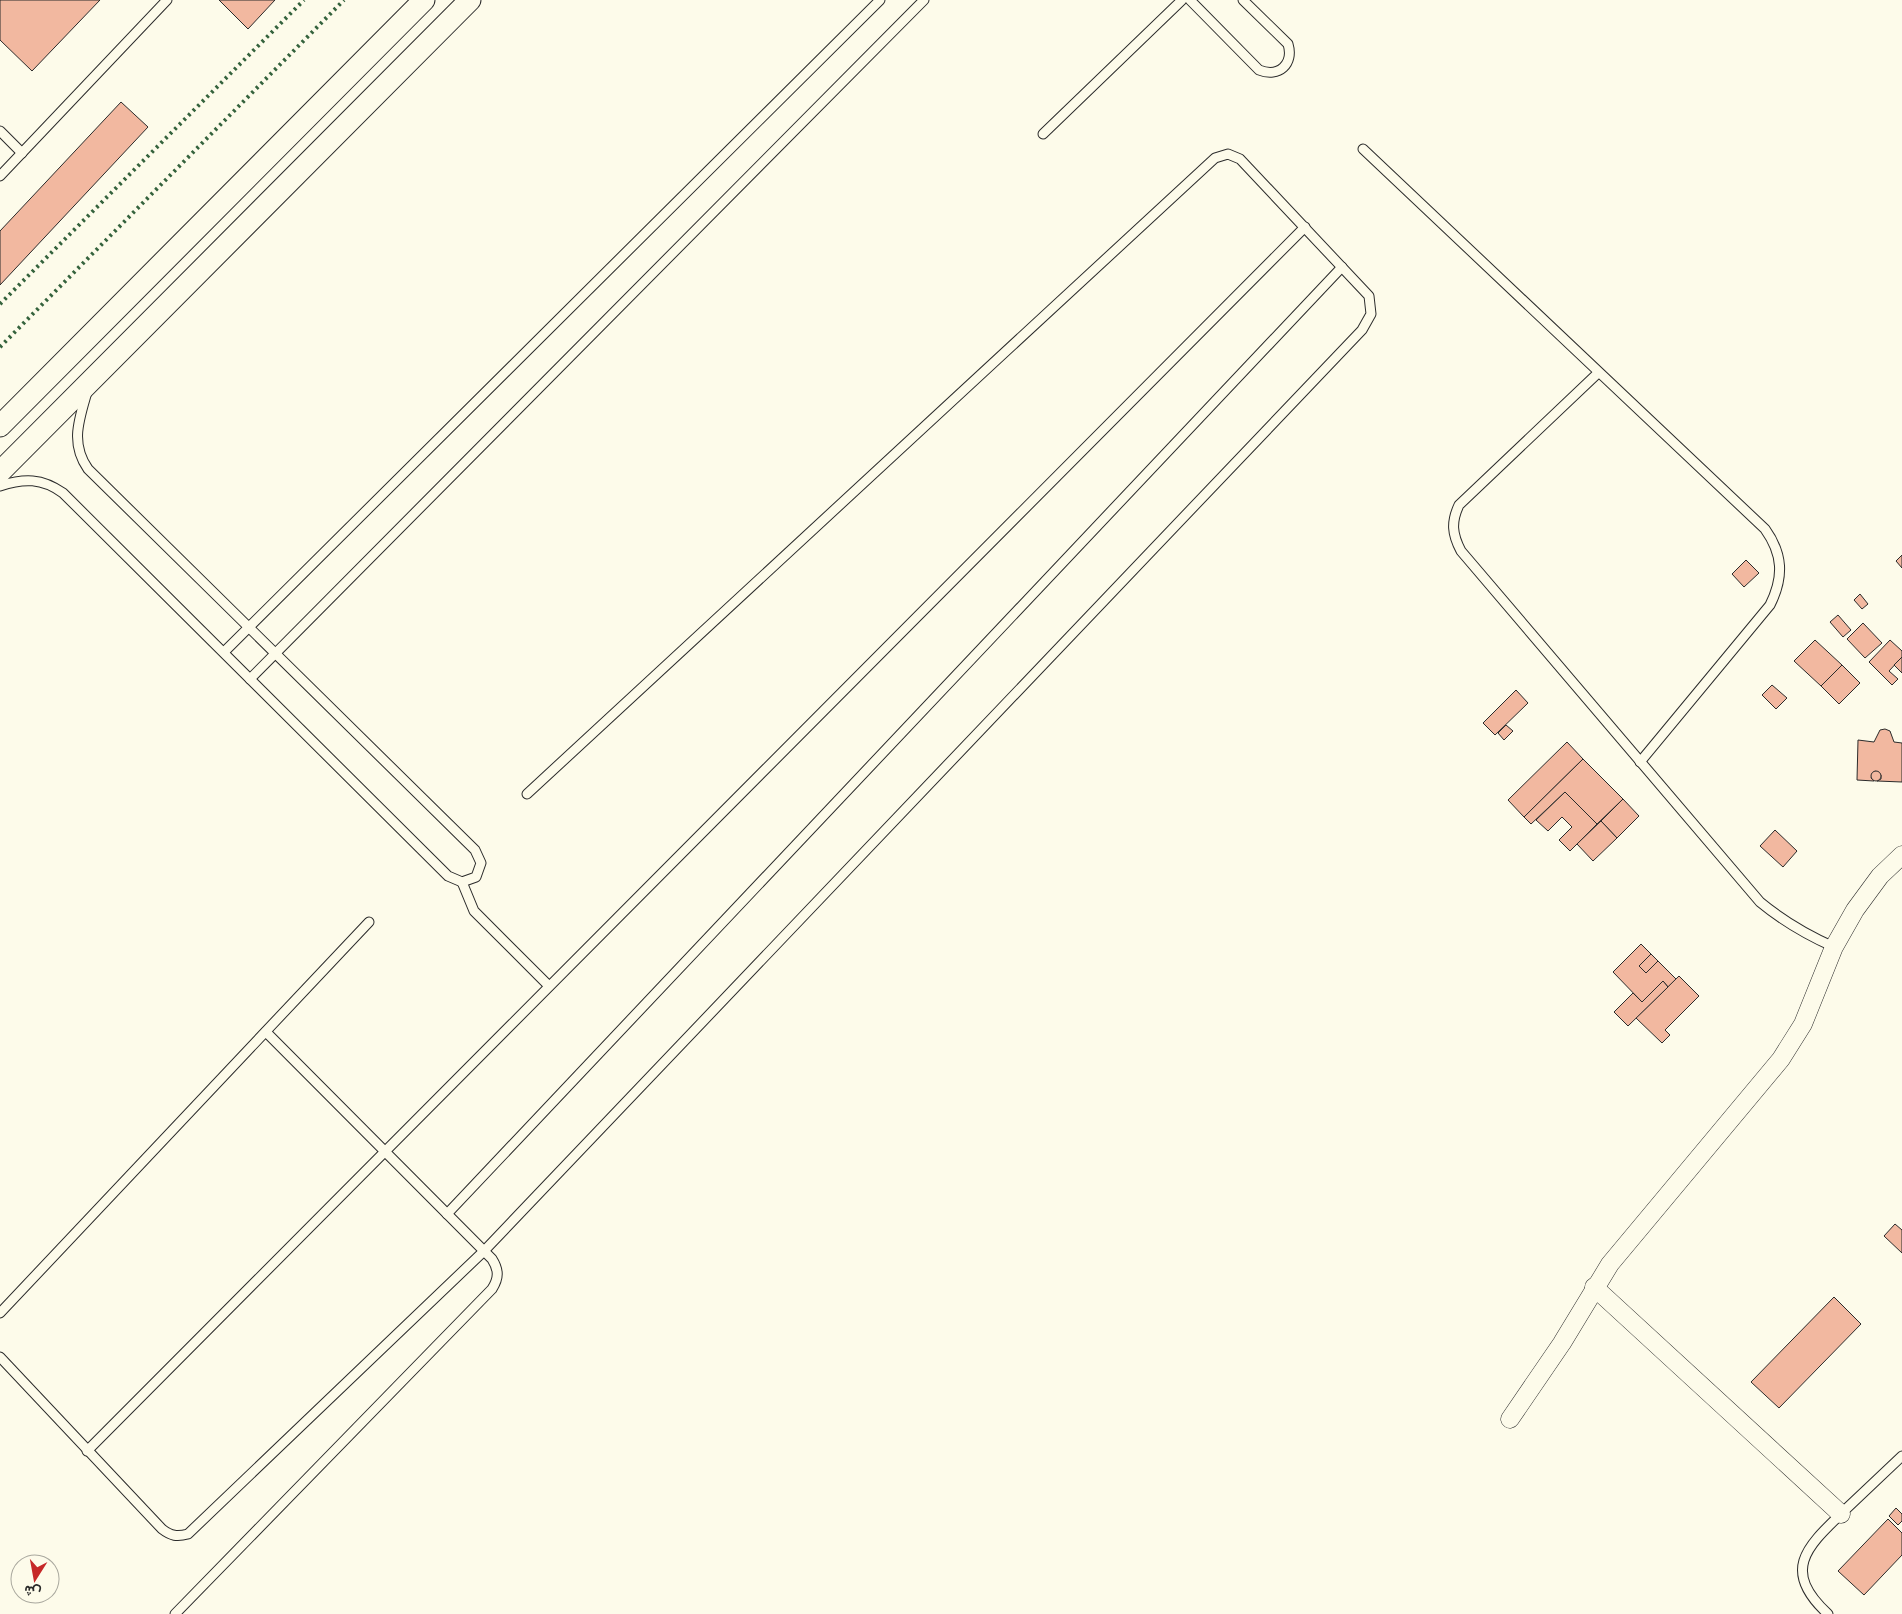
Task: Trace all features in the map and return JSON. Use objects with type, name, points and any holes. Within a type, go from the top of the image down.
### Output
[{"type":"street","points":[[0,426],[424,0]]},
{"type":"street","points":[[6,466],[470,0]]},
{"type":"street","points":[[0,433],[12,445],[6,466]]},
{"type":"street","points":[[1510,1419],[1562,1343],[1594,1288],[1638,1227],[1781,1058],[1803,1024],[1834,947],[1855,910],[1880,876],[1902,855]]},
{"type":"street","points":[[1594,1288],[1841,1514]]},
{"type":"lane","points":[[0,176],[167,0]]},
{"type":"lane","points":[[224,652],[880,0]]},
{"type":"lane","points":[[250,678],[924,0]]},
{"type":"lane","points":[[1043,134],[1182,0]]},
{"type":"lane","points":[[1190,0],[1259,70],[1268,73],[1284,68],[1289,61],[1290,52],[1288,44],[1243,0]]},
{"type":"lane","points":[[0,131],[22,153]]},
{"type":"lane","points":[[1364,150],[1765,529],[1774,542],[1780,558],[1781,574],[1777,590],[1770,604],[1640,762]]},
{"type":"lane","points":[[0,1357],[162,1529],[169,1535],[179,1537],[188,1534],[484,1251],[1362,330],[1371,314],[1369,296],[1240,159],[1228,154],[1215,158],[527,794]]},
{"type":"lane","points":[[87,1451],[1304,227]]},
{"type":"lane","points":[[447,1214],[1342,267]]},
{"type":"lane","points":[[1598,373],[1459,505],[1452,528],[1455,540],[1461,551],[1760,902],[1782,920],[1834,947]]},
{"type":"lane","points":[[0,486],[26,479],[40,480],[52,485],[63,493],[448,876],[462,882],[476,877],[480,871],[480,856],[475,850],[88,469],[81,458],[76,434],[89,383]]},
{"type":"lane","points":[[462,882],[474,911],[549,986]]},
{"type":"lane","points":[[0,1313],[370,922]]},
{"type":"lane","points":[[174,1614],[492,1289],[498,1277],[498,1271],[492,1259],[266,1032]]},
{"type":"lane","points":[[1828,1614],[1808,1592],[1803,1580],[1802,1568],[1805,1555],[1811,1544],[1902,1456]]},
{"type":"building","points":[[0,0],[100,0],[32,71],[0,40]]},
{"type":"building","points":[[219,0],[275,0],[248,29]]},
{"type":"building","points":[[121,102],[148,127],[0,285],[0,231]]},
{"type":"building","points":[[1902,555],[1902,568],[1896,561]]},
{"type":"building","points":[[1746,560],[1759,573],[1744,587],[1732,574]]},
{"type":"building","points":[[1860,594],[1868,604],[1862,609],[1854,600]]},
{"type":"building","points":[[1838,615],[1851,630],[1843,637],[1830,622]]},
{"type":"building","points":[[1863,623],[1882,643],[1865,658],[1847,639]]},
{"type":"building","points":[[1815,640],[1842,665],[1821,686],[1794,661]]},
{"type":"building","points":[[1890,640],[1902,651],[1902,657],[1889,671],[1898,679],[1892,685],[1869,662]]},
{"type":"building","points":[[1902,657],[1902,673],[1894,665]]},
{"type":"building","points":[[1842,665],[1860,683],[1839,704],[1821,686]]},
{"type":"building","points":[[1772,685],[1787,698],[1776,709],[1762,695]]},
{"type":"building","points":[[1516,690],[1528,703],[1495,735],[1483,723]]},
{"type":"building","points":[[1506,725],[1513,731],[1504,740],[1498,733]]},
{"type":"building","points":[[1880,730],[1890,731],[1894,742],[1902,743],[1902,782],[1877,781],[1881,779],[1881,775],[1875,771],[1871,778],[1874,781],[1857,780],[1858,740],[1874,742]]},
{"type":"building","points":[[1567,742],[1583,759],[1524,817],[1508,800]]},
{"type":"building","points":[[1583,759],[1623,799],[1597,824],[1565,792],[1531,824],[1524,817]]},
{"type":"building","points":[[1876,771],[1881,776],[1876,781],[1871,776]]},
{"type":"building","points":[[1565,792],[1597,824],[1570,851],[1559,840],[1572,827],[1562,817],[1548,831],[1536,820]]},
{"type":"building","points":[[1623,799],[1639,816],[1617,838],[1601,821]]},
{"type":"building","points":[[1601,821],[1617,838],[1593,861],[1577,844]]},
{"type":"building","points":[[1775,830],[1797,851],[1783,867],[1760,846]]},
{"type":"building","points":[[1641,944],[1651,954],[1639,966],[1646,973],[1658,961],[1676,979],[1668,987],[1663,981],[1642,1002],[1613,972]]},
{"type":"building","points":[[1651,954],[1658,961],[1646,973],[1639,966]]},
{"type":"building","points":[[1679,976],[1699,996],[1665,1030],[1670,1035],[1662,1043],[1636,1018]]},
{"type":"building","points":[[1663,981],[1668,987],[1628,1026],[1614,1012],[1633,993],[1642,1002]]},
{"type":"building","points":[[1895,1224],[1902,1230],[1902,1253],[1884,1236]]},
{"type":"building","points":[[1834,1297],[1861,1324],[1779,1408],[1751,1382]]},
{"type":"building","points":[[1896,1508],[1902,1514],[1902,1521],[1898,1525],[1889,1516]]},
{"type":"building","points":[[1888,1519],[1902,1533],[1902,1555],[1864,1595],[1838,1571]]},
{"type":"hedge","points":[[0,304],[304,0]]},
{"type":"hedge","points":[[0,347],[344,0]]}]
